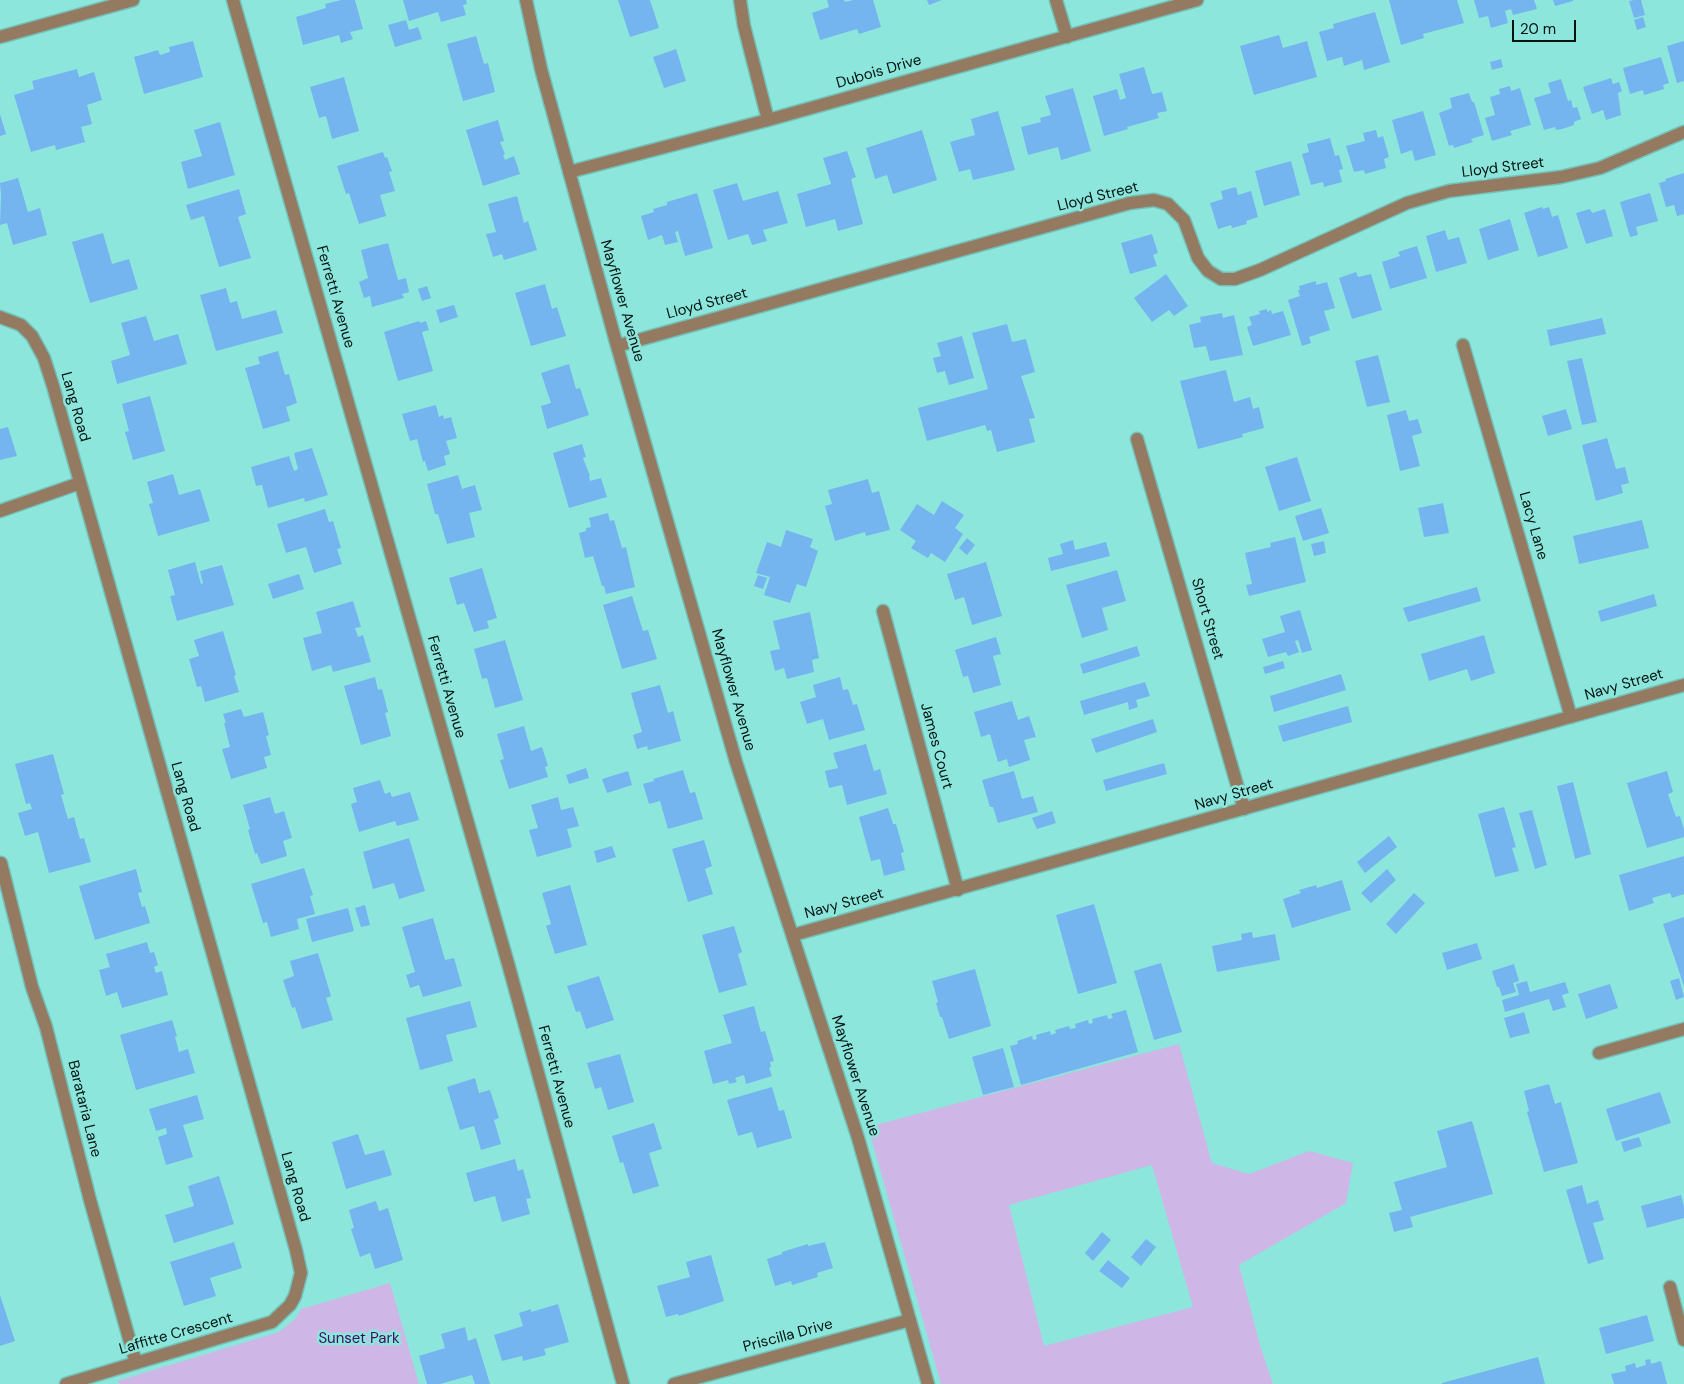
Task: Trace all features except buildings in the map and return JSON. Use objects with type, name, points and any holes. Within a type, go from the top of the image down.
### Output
[{"type":"street","points":[[0,37],[133,0]]},
{"type":"street","name":"Ferretti Avenue","points":[[233,0],[509,967],[623,1384]]},
{"type":"street","name":"Mayflower Avenue","points":[[526,0],[541,69],[569,172],[736,762],[858,1138],[928,1384]]},
{"type":"street","points":[[740,0],[744,26],[768,120]]},
{"type":"street","points":[[1056,0],[1066,37]]},
{"type":"street","name":"Dubois Drive","points":[[569,172],[768,120],[1197,0]]},
{"type":"street","name":"Lloyd Street","points":[[617,346],[1130,203],[1154,200],[1168,204],[1184,220],[1198,258],[1208,271],[1221,279],[1235,279],[1260,270],[1407,203],[1449,191],[1561,177],[1600,168],[1684,132]]},
{"type":"street","name":"Lang Road","points":[[0,317],[21,325],[32,336],[44,358],[296,1250],[300,1274],[296,1296],[290,1305]]},
{"type":"street","name":"Lacy Lane","points":[[1464,345],[1571,717]]},
{"type":"street","name":"Short Street","points":[[1137,439],[1244,809]]},
{"type":"street","points":[[0,511],[80,483]]},
{"type":"street","name":"James Court","points":[[883,611],[958,890]]},
{"type":"street","name":"Navy Street","points":[[793,935],[1684,685]]},
{"type":"street","name":"Barataria Lane","points":[[1,863],[32,987],[46,1027],[90,1200],[136,1363]]},
{"type":"street","points":[[1600,1053],[1684,1029]]},
{"type":"street","points":[[1670,1287],[1684,1340]]},
{"type":"street","name":"Laffitte Crescent","points":[[66,1384],[272,1322],[290,1305]]},
{"type":"street","name":"Priscilla Drive","points":[[674,1384],[910,1320]]},
{"type":"green space","points":[[1179,1044],[1212,1163],[1249,1174],[1309,1151],[1353,1163],[1346,1203],[1239,1265],[1260,1345],[1273,1384],[941,1384],[868,1127]],"holes":[[[1152,1165],[1193,1307],[1044,1346],[1009,1205]]]},
{"type":"green space","name":"Sunset Park","points":[[390,1283],[419,1384],[120,1384],[117,1381],[279,1332],[296,1318],[301,1309]]}]
